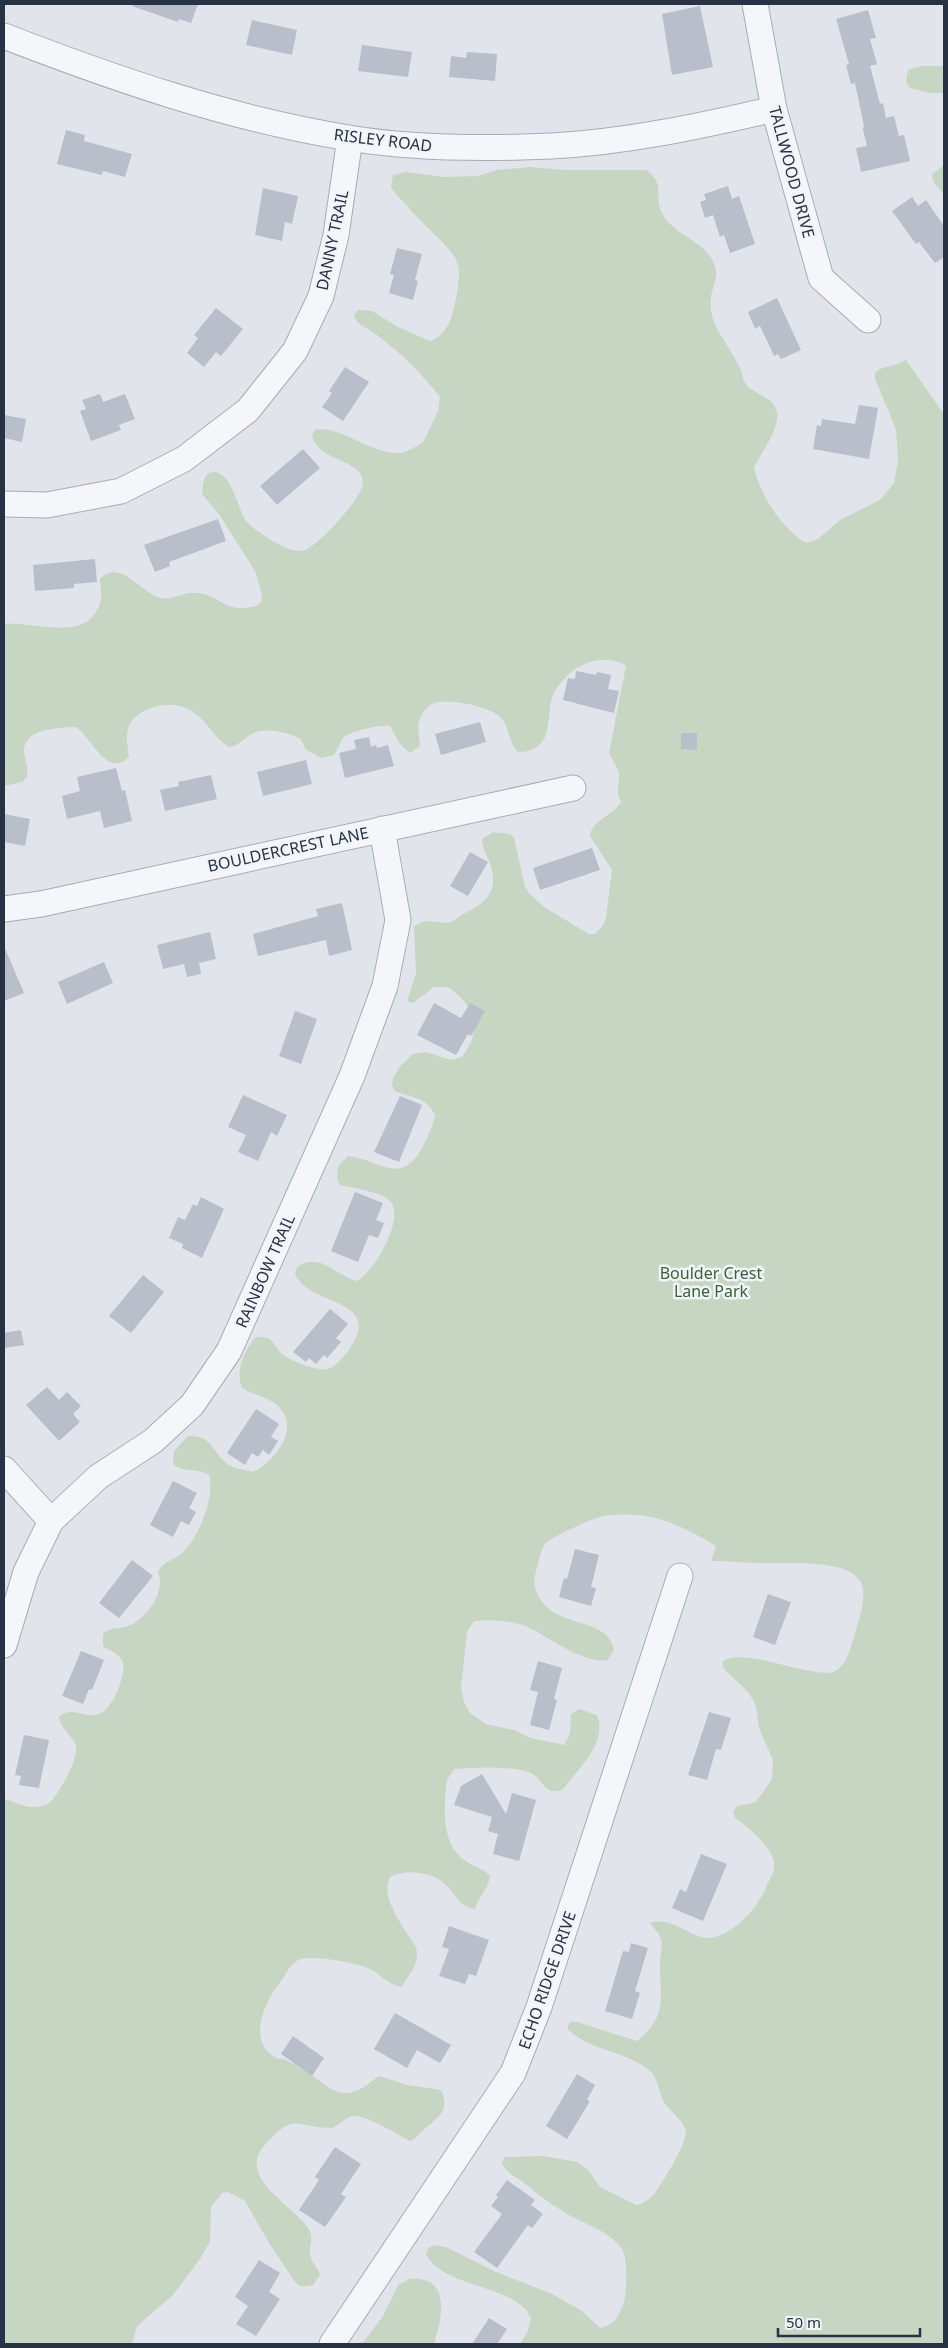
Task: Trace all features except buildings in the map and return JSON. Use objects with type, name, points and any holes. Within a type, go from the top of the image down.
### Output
[{"type":"street","name":"TALLWOOD DRIVE","points":[[755,4],[774,109],[821,278],[868,320]]},
{"type":"street","name":"RISLEY ROAD","points":[[4,36],[218,110],[350,138],[435,147],[552,146],[670,132],[774,109]]},
{"type":"street","name":"DANNY TRAIL","points":[[4,504],[48,505],[120,491],[184,459],[248,410],[295,351],[321,296],[336,236],[350,138]]},
{"type":"street","name":"BOULDERCREST LANE","points":[[4,909],[41,904],[382,828],[573,788]]},
{"type":"street","name":"RAINBOW TRAIL","points":[[4,1646],[26,1572],[51,1521],[98,1477],[153,1441],[192,1405],[229,1351],[352,1076],[385,986],[398,920],[382,828]]},
{"type":"street","points":[[4,1469],[51,1521]]},
{"type":"street","name":"ECHO RIDGE DRIVE","points":[[332,2344],[513,2073],[539,2007],[680,1576]]},
{"type":"green space","points":[[921,66],[944,66],[944,93],[930,93],[910,88],[906,82],[908,70]]},
{"type":"green space","points":[[944,165],[944,195],[933,181],[932,174]]},
{"type":"green space","name":"Boulder Crest Lane Park","points":[[531,167],[564,170],[646,170],[656,180],[659,206],[667,220],[699,245],[712,260],[716,274],[711,297],[712,315],[716,326],[741,370],[744,381],[753,391],[768,399],[775,407],[777,420],[775,427],[754,468],[757,479],[773,510],[788,529],[806,543],[818,539],[840,520],[880,500],[894,483],[898,462],[896,429],[875,379],[875,373],[878,370],[906,360],[944,414],[944,2344],[520,2344],[528,2331],[531,2318],[523,2307],[496,2292],[447,2274],[435,2265],[426,2254],[428,2248],[434,2245],[446,2247],[496,2272],[552,2294],[582,2311],[600,2328],[612,2323],[617,2317],[624,2300],[626,2268],[624,2254],[617,2242],[603,2232],[559,2209],[508,2172],[502,2163],[505,2157],[543,2156],[578,2162],[589,2171],[600,2187],[636,2205],[648,2199],[661,2185],[685,2138],[686,2133],[683,2124],[664,2102],[655,2078],[650,2071],[630,2059],[586,2042],[567,2028],[570,2022],[577,2022],[637,2041],[654,2023],[660,2006],[662,1942],[650,1923],[668,1923],[692,1934],[707,1938],[725,1933],[741,1922],[755,1907],[772,1874],[774,1863],[769,1851],[752,1831],[735,1818],[733,1811],[738,1806],[756,1802],[772,1779],[773,1760],[759,1728],[756,1706],[749,1693],[723,1668],[723,1661],[734,1658],[748,1658],[828,1673],[837,1670],[848,1655],[859,1619],[863,1601],[863,1589],[859,1579],[849,1572],[821,1564],[711,1561],[716,1546],[700,1536],[664,1521],[646,1516],[625,1514],[599,1517],[546,1543],[542,1550],[534,1584],[542,1601],[551,1611],[600,1630],[609,1638],[614,1649],[608,1660],[589,1658],[578,1654],[528,1627],[515,1623],[494,1620],[474,1621],[467,1632],[461,1688],[464,1702],[470,1713],[486,1724],[514,1730],[531,1738],[564,1745],[570,1733],[571,1714],[579,1709],[597,1715],[599,1732],[597,1741],[588,1758],[564,1788],[558,1791],[549,1790],[534,1775],[523,1770],[493,1768],[454,1769],[447,1780],[446,1787],[445,1817],[448,1836],[457,1853],[464,1860],[490,1876],[488,1885],[478,1900],[475,1909],[461,1903],[446,1885],[434,1877],[411,1872],[396,1874],[390,1877],[388,1885],[390,1904],[416,1947],[417,1953],[413,1968],[401,1987],[389,1982],[366,1967],[326,1959],[301,1959],[289,1968],[264,2010],[260,2031],[262,2042],[267,2051],[276,2058],[290,2062],[341,2093],[351,2093],[364,2087],[379,2076],[407,2085],[441,2090],[444,2103],[441,2114],[417,2137],[410,2141],[370,2120],[355,2116],[349,2117],[332,2128],[289,2125],[282,2128],[264,2146],[257,2158],[257,2170],[272,2192],[304,2223],[310,2232],[310,2255],[320,2275],[313,2285],[301,2287],[295,2282],[269,2243],[245,2201],[228,2192],[222,2193],[211,2207],[210,2241],[200,2259],[173,2295],[137,2326],[132,2344],[4,2344],[4,1799],[36,1807],[49,1803],[53,1799],[71,1768],[76,1753],[76,1747],[59,1717],[68,1712],[91,1715],[102,1713],[112,1702],[120,1685],[123,1669],[122,1660],[103,1646],[103,1634],[112,1629],[128,1626],[148,1611],[157,1596],[160,1579],[158,1572],[160,1568],[182,1553],[200,1527],[210,1495],[209,1475],[177,1467],[173,1464],[174,1451],[188,1436],[197,1437],[208,1442],[223,1461],[229,1465],[253,1472],[270,1460],[283,1443],[287,1423],[284,1414],[273,1402],[242,1388],[240,1381],[242,1361],[247,1349],[255,1338],[266,1337],[273,1342],[281,1353],[289,1358],[307,1366],[325,1369],[334,1366],[343,1357],[356,1337],[359,1323],[353,1313],[342,1305],[314,1292],[302,1284],[295,1273],[297,1267],[305,1263],[320,1263],[356,1281],[371,1268],[391,1233],[394,1210],[391,1202],[381,1196],[340,1185],[337,1179],[338,1166],[348,1156],[398,1169],[414,1160],[426,1140],[435,1115],[423,1101],[395,1091],[392,1085],[393,1078],[400,1066],[413,1054],[426,1052],[451,1060],[462,1057],[473,1036],[473,1018],[470,1010],[465,1002],[448,987],[434,987],[413,1003],[407,1001],[416,974],[414,927],[428,921],[452,922],[485,900],[491,890],[493,876],[482,839],[493,832],[510,834],[514,838],[525,887],[544,907],[589,934],[595,934],[603,925],[606,918],[612,870],[590,836],[595,825],[621,802],[618,795],[619,772],[609,753],[626,666],[616,661],[594,661],[583,665],[564,678],[552,698],[544,739],[536,748],[525,751],[518,752],[514,748],[505,723],[498,715],[484,708],[456,702],[438,702],[426,709],[419,722],[420,746],[410,753],[400,744],[390,726],[380,726],[353,732],[342,739],[334,755],[321,758],[305,749],[301,739],[289,734],[268,730],[256,732],[229,747],[190,710],[174,705],[165,705],[148,709],[133,719],[127,733],[129,757],[121,762],[114,763],[107,760],[76,727],[52,729],[36,733],[30,737],[24,750],[27,777],[22,782],[4,786],[4,624],[61,628],[86,622],[95,613],[101,599],[100,579],[115,572],[123,574],[160,598],[165,599],[188,593],[198,593],[213,597],[224,604],[237,608],[256,606],[261,602],[262,595],[256,573],[221,517],[202,494],[203,484],[207,475],[213,472],[220,473],[225,478],[234,492],[243,516],[254,528],[286,548],[295,551],[306,550],[324,536],[350,507],[361,490],[363,479],[358,471],[349,464],[326,453],[317,445],[312,434],[316,429],[337,432],[387,452],[401,453],[423,443],[438,411],[440,397],[418,372],[403,356],[361,325],[354,316],[358,310],[372,311],[398,327],[430,341],[440,336],[451,319],[459,280],[457,262],[447,247],[395,193],[391,187],[393,175],[406,172],[444,177],[478,176],[497,170]]},
{"type":"green space","points":[[409,2279],[423,2280],[432,2284],[438,2291],[441,2300],[441,2311],[434,2344],[362,2344],[383,2316],[398,2285]]}]
